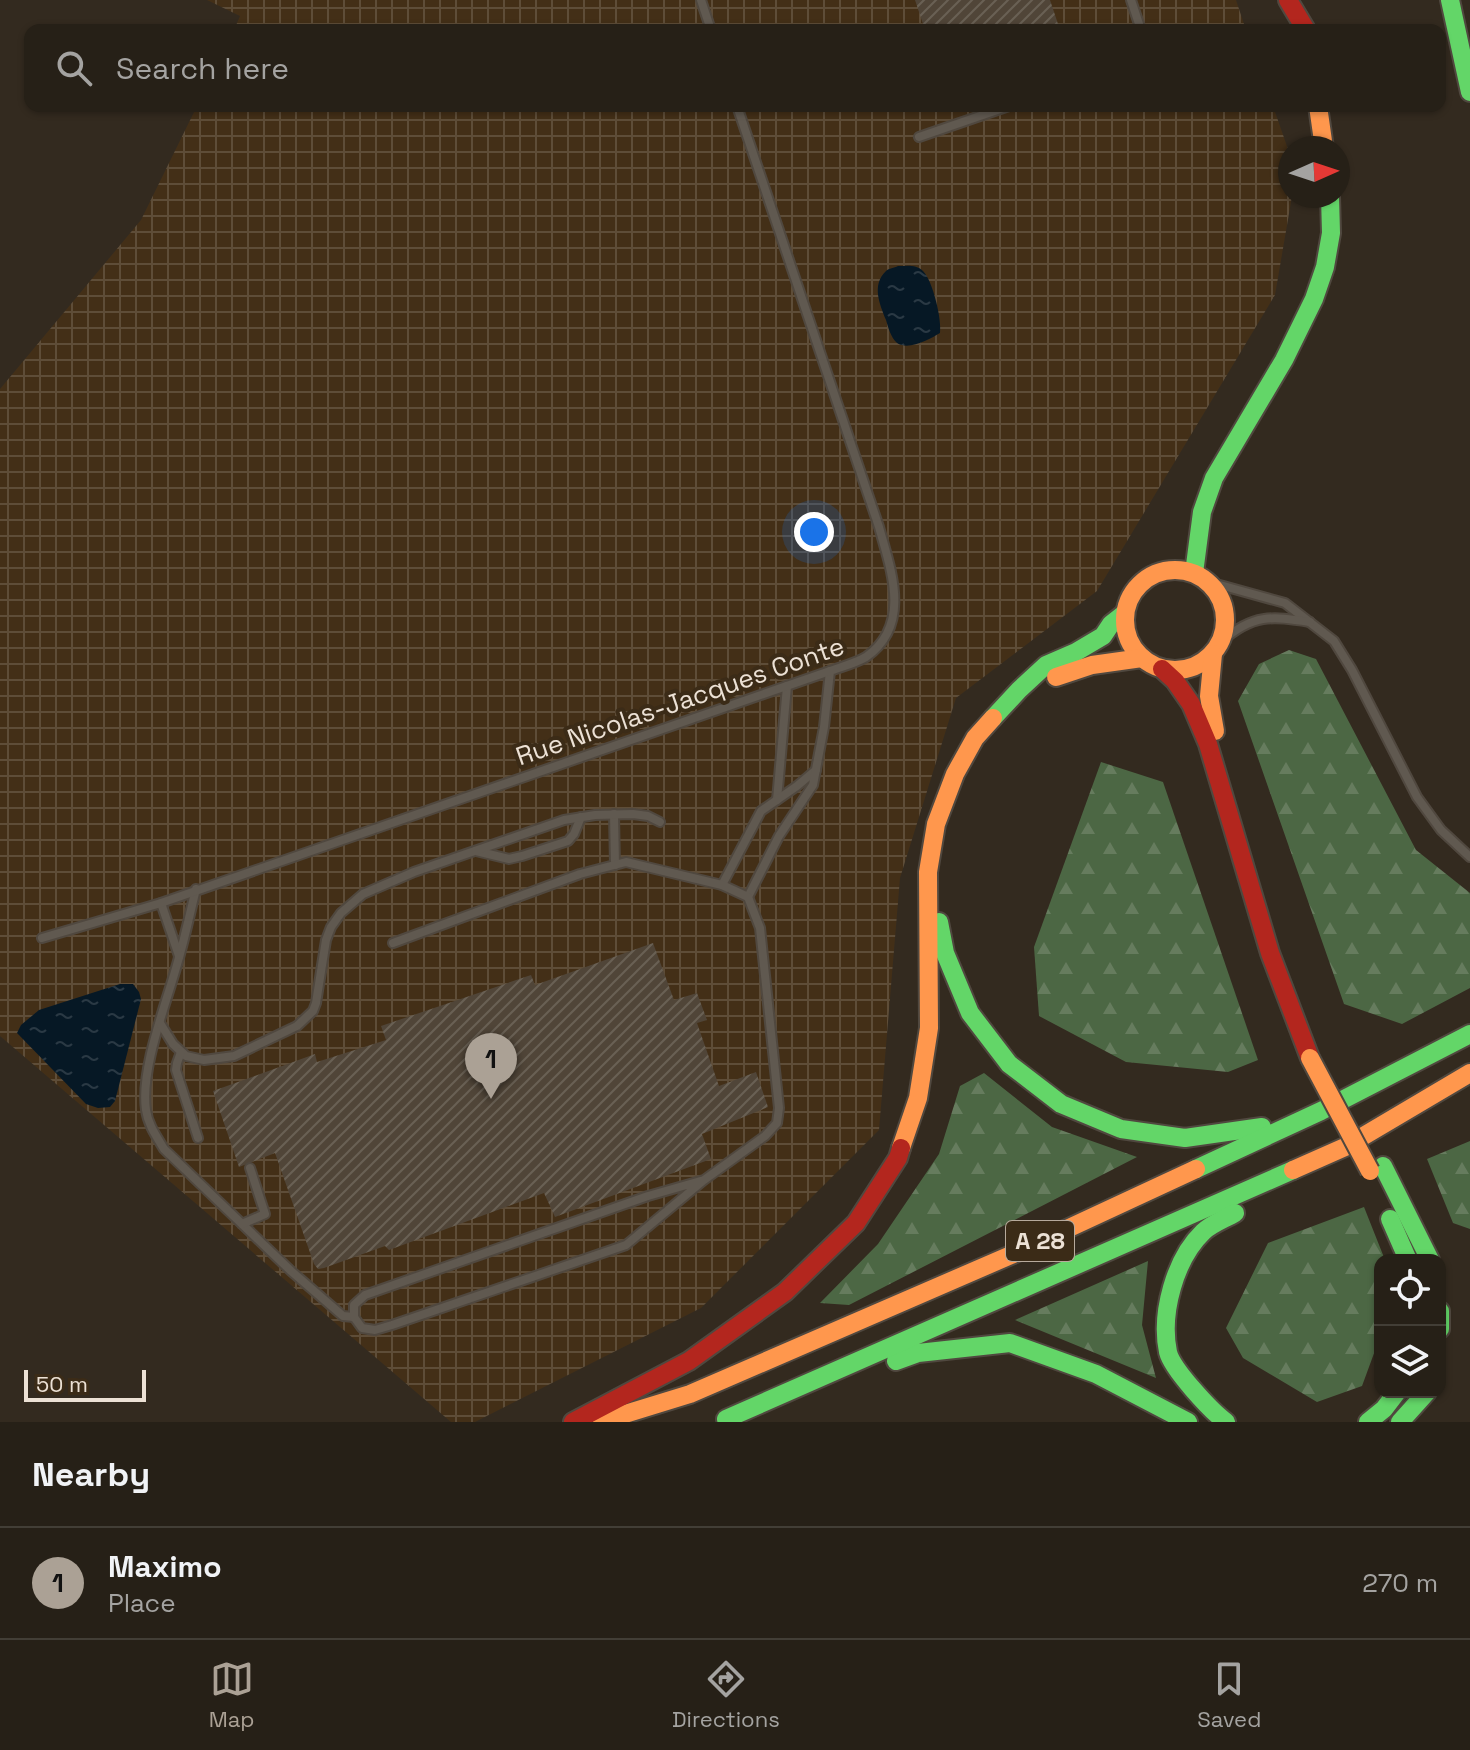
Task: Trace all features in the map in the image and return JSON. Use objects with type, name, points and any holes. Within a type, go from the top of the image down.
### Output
[{"type":"highway","points":[[1288,0],[1303,24]]},
{"type":"highway","points":[[1306,0],[1307,24]]},
{"type":"highway","points":[[1450,0],[1470,92]]},
{"type":"highway","points":[[1319,112],[1322,136]]},
{"type":"highway","points":[[1202,578],[1198,529],[1212,480],[1309,313],[1323,271],[1331,231],[1330,208]]},
{"type":"highway","points":[[1183,532],[1204,476],[1240,419],[1270,382]]},
{"type":"highway","points":[[1322,1039],[1284,946],[1214,727],[1209,696],[1217,648],[1226,625],[1225,609],[1219,595],[1202,578],[1164,565],[1136,588],[1129,600],[1125,613],[1128,638],[1142,658],[1162,669],[1175,681],[1191,704],[1208,744],[1270,953],[1310,1058],[1426,1254]]},
{"type":"highway","points":[[573,1422],[689,1361],[785,1292],[856,1223],[898,1158],[918,1098],[929,1028],[928,872],[936,824],[955,774],[975,738],[1019,690],[1046,665],[1103,636],[1111,624],[1125,613]]},
{"type":"highway","points":[[1162,669],[1189,669],[1202,663],[1217,648]]},
{"type":"highway","points":[[1142,658],[1092,665],[1061,674],[1031,694],[1007,718],[983,751],[966,778],[951,816],[942,853],[937,912],[945,953],[970,1013],[1009,1064],[1061,1104],[1121,1129],[1185,1138],[1250,1130],[1321,1111]]},
{"type":"highway","name":"A 28","points":[[600,1422],[690,1394],[1011,1255],[1321,1111],[1470,1034]]},
{"type":"highway","points":[[1334,1067],[1376,1168],[1406,1254]]},
{"type":"highway","name":"A 28","points":[[722,1421],[1345,1147],[1470,1073]]},
{"type":"highway","points":[[1226,1422],[1193,1390],[1168,1354],[1166,1307],[1181,1262],[1204,1231],[1345,1147]]},
{"type":"highway","points":[[722,1421],[918,1353],[1010,1343],[1096,1374],[1188,1422]]},
{"type":"highway","points":[[1368,1422],[1392,1398]]},
{"type":"highway","points":[[1400,1422],[1422,1398]]},
{"type":"lane","points":[[701,0],[709,24]]},
{"type":"lane","points":[[1131,0],[1139,24]]},
{"type":"lane","name":"Rue Nicolas-Jacques Conte","points":[[42,938],[161,903],[830,671],[865,657],[879,644],[892,623],[896,599],[893,576],[739,112]]},
{"type":"lane","points":[[919,137],[992,112]]},
{"type":"lane","points":[[1202,578],[1285,603],[1334,641],[1417,797],[1441,830],[1470,857]]},
{"type":"lane","points":[[1217,648],[1237,628],[1260,619],[1311,622]]},
{"type":"lane","points":[[748,897],[779,836],[813,785],[830,671]]},
{"type":"lane","points":[[777,800],[787,686]]},
{"type":"lane","points":[[722,885],[761,811],[816,770]]},
{"type":"lane","points":[[614,814],[615,865]]},
{"type":"lane","points":[[160,1023],[173,1044],[186,1056],[204,1060],[234,1056],[297,1026],[313,1011],[331,927],[341,913],[363,894],[414,872],[564,820],[633,814],[660,822]]},
{"type":"lane","points":[[475,850],[509,859],[522,856],[568,841],[581,817]]},
{"type":"lane","points":[[393,943],[580,874],[626,862],[722,885],[748,897],[760,928],[779,1108],[777,1123],[765,1136],[704,1180],[626,1245],[375,1330],[362,1328],[354,1317],[354,1305],[365,1295],[648,1196],[704,1180]]},
{"type":"lane","points":[[196,889],[147,1077],[146,1109],[151,1127],[164,1149],[291,1271],[343,1316],[354,1317]]},
{"type":"lane","points":[[161,903],[180,957]]},
{"type":"lane","points":[[181,1052],[176,1070],[198,1138]]},
{"type":"lane","points":[[242,1224],[265,1214],[250,1168]]},
{"type":"shaded area","points":[[207,0],[1236,0],[1244,24],[237,24],[240,16]]},
{"type":"shaded area","points":[[194,112],[1275,112],[1283,136],[1278,136],[1278,208],[1290,208],[1275,295],[1097,591],[956,698],[900,878],[879,1130],[701,1308],[475,1422],[451,1422],[0,1036],[0,389],[141,220]]},
{"type":"green space","points":[[1289,650],[1316,659],[1416,850],[1470,893],[1470,988],[1402,1024],[1344,1004],[1238,701],[1259,664]]},
{"type":"green space","points":[[1101,762],[1163,782],[1258,1060],[1228,1072],[1126,1062],[1039,1016],[1034,947]]},
{"type":"green space","points":[[984,1073],[1052,1127],[1137,1157],[849,1305],[820,1303],[878,1244],[939,1154],[960,1086]]},
{"type":"green space","points":[[1470,1141],[1470,1229],[1453,1223],[1427,1159]]},
{"type":"green space","points":[[1364,1207],[1383,1254],[1374,1254],[1374,1353],[1362,1386],[1317,1402],[1243,1358],[1226,1328],[1268,1243]]},
{"type":"green space","points":[[1148,1261],[1142,1325],[1156,1378],[1015,1320]]},
{"type":"water","points":[[914,266],[927,276],[940,327],[940,333],[907,346],[893,338],[878,295],[881,277],[887,270]]},
{"type":"water","points":[[120,984],[133,984],[141,999],[115,1101],[110,1107],[98,1108],[86,1104],[17,1033],[21,1025],[39,1010]]},
{"type":"building","points":[[915,0],[1050,0],[1058,24],[923,24]]},
{"type":"building","points":[[653,943],[674,1000],[697,993],[707,1020],[697,1023],[719,1086],[756,1072],[768,1107],[702,1134],[711,1159],[555,1217],[544,1193],[389,1250],[385,1246],[318,1269],[275,1153],[239,1167],[213,1091],[315,1054],[317,1062],[386,1040],[381,1026],[531,975],[535,985]]},
{"type":"traffic: fast","points":[[1450,0],[1470,92]]},
{"type":"traffic: fast","points":[[1194,573],[1202,512],[1214,478],[1284,360],[1314,299],[1325,267],[1331,233],[1330,208]]},
{"type":"traffic: fast","points":[[993,718],[1046,665],[1103,636],[1111,624],[1125,613]]},
{"type":"traffic: fast","points":[[939,922],[945,953],[970,1013],[1009,1064],[1061,1104],[1121,1129],[1185,1138],[1262,1127]]},
{"type":"traffic: fast","points":[[1196,1169],[1321,1111],[1470,1034]]},
{"type":"traffic: fast","points":[[1383,1166],[1427,1254]]},
{"type":"traffic: fast","points":[[726,1419],[1293,1170]]},
{"type":"traffic: fast","points":[[1226,1422],[1193,1389],[1171,1359],[1166,1321],[1172,1288],[1193,1243],[1206,1229],[1235,1213]]},
{"type":"traffic: fast","points":[[1390,1219],[1405,1254]]},
{"type":"traffic: fast","points":[[896,1361],[918,1353],[1010,1343],[1096,1374],[1188,1422]]},
{"type":"traffic: fast","points":[[1368,1422],[1392,1398]]},
{"type":"traffic: fast","points":[[1400,1422],[1422,1398]]},
{"type":"traffic: slow","points":[[1319,112],[1322,136]]},
{"type":"traffic: slow","points":[[1175,570],[1194,574],[1211,584],[1221,601],[1225,620],[1221,639],[1211,656],[1194,666],[1175,670],[1156,666],[1139,656],[1129,639],[1125,620],[1129,601],[1139,584],[1156,574],[1175,570]]},
{"type":"traffic: slow","points":[[1213,654],[1209,696],[1215,731]]},
{"type":"traffic: slow","points":[[1056,677],[1092,665],[1142,658]]},
{"type":"traffic: slow","points":[[901,1148],[918,1098],[929,1028],[928,872],[936,824],[955,774],[975,738],[993,718]]},
{"type":"traffic: slow","points":[[1310,1058],[1370,1171]]},
{"type":"traffic: slow","points":[[1293,1170],[1345,1147],[1470,1073]]},
{"type":"traffic: slow","points":[[602,1421],[690,1394],[1011,1255],[1196,1169]]},
{"type":"traffic: jam","points":[[1288,0],[1302,24]]},
{"type":"traffic: jam","points":[[1162,669],[1191,704],[1208,744],[1270,953],[1310,1058]]},
{"type":"traffic: jam","points":[[573,1422],[689,1361],[785,1292],[856,1223],[898,1158],[901,1148]]},
{"type":"place","name":"Maximo","points":[[491,1099]]}]
